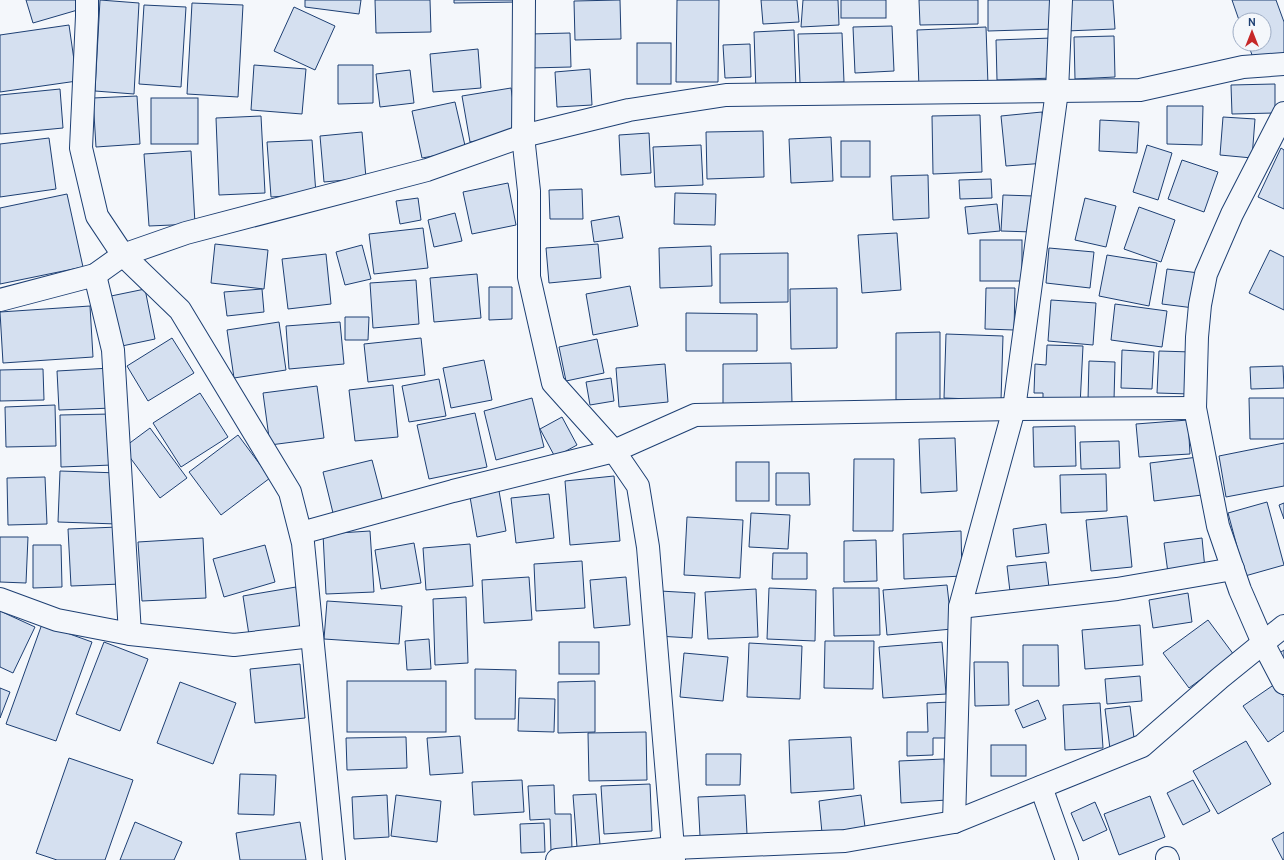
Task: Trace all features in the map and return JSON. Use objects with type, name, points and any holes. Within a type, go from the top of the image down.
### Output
[{"type":"street","points":[[87,0],[81,148],[97,216],[123,256],[180,310],[290,492],[303,543],[334,860]]},
{"type":"street","points":[[524,0],[523,136],[529,191],[529,277],[553,383],[614,451],[638,486],[646,540],[673,854]]},
{"type":"street","points":[[954,822],[960,608],[1014,409],[1057,91],[1061,0]]},
{"type":"street","points":[[0,300],[95,275],[123,256],[186,233],[427,170],[523,136],[629,110],[726,95],[1140,90],[1243,67],[1284,64]]},
{"type":"street","points":[[1284,113],[1232,214],[1206,274],[1196,337],[1195,408],[1218,526],[1240,590],[1263,643],[1284,683]]},
{"type":"street","points":[[95,275],[114,350],[130,634]]},
{"type":"street","points":[[301,533],[453,491],[614,451],[695,415],[1014,409],[1195,408]]},
{"type":"street","points":[[960,608],[1117,589],[1233,569]]},
{"type":"street","points":[[0,599],[57,620],[130,634],[234,645],[312,636]]},
{"type":"street","points":[[558,860],[673,854],[845,841],[954,822],[1142,746],[1220,678],[1284,626]]},
{"type":"street","points":[[1041,787],[1067,860]]},
{"type":"building","points":[[26,0],[79,0],[81,9],[33,23]]},
{"type":"building","points":[[100,0],[139,3],[134,94],[95,91]]},
{"type":"building","points":[[305,0],[361,0],[359,14],[305,7]]},
{"type":"building","points":[[375,0],[430,0],[431,32],[376,33]]},
{"type":"building","points":[[454,0],[518,0],[518,2],[454,3]]},
{"type":"building","points":[[620,0],[621,39],[575,40],[574,1]]},
{"type":"building","points":[[677,0],[719,0],[718,82],[676,82]]},
{"type":"building","points":[[761,0],[797,0],[799,22],[763,24]]},
{"type":"building","points":[[803,0],[838,0],[839,25],[801,27]]},
{"type":"building","points":[[841,0],[886,0],[886,18],[841,18]]},
{"type":"building","points":[[919,0],[978,0],[978,24],[920,25]]},
{"type":"building","points":[[988,0],[1054,0],[1055,29],[988,31]]},
{"type":"building","points":[[1065,0],[1113,0],[1115,29],[1066,31]]},
{"type":"building","points":[[1232,0],[1276,0],[1284,22],[1284,53],[1255,63],[1251,52],[1272,52],[1272,12],[1236,12]]},
{"type":"building","points":[[192,3],[243,5],[238,97],[187,94]]},
{"type":"building","points":[[144,5],[186,7],[181,87],[139,84]]},
{"type":"building","points":[[294,7],[335,26],[315,70],[274,51]]},
{"type":"building","points":[[69,25],[77,81],[0,92],[0,35]]},
{"type":"building","points":[[892,26],[894,71],[855,73],[853,27]]},
{"type":"building","points":[[986,27],[988,85],[919,88],[917,30]]},
{"type":"building","points":[[794,30],[796,90],[756,92],[754,32]]},
{"type":"building","points":[[570,33],[571,67],[530,68],[530,34]]},
{"type":"building","points":[[842,33],[844,82],[800,83],[798,34]]},
{"type":"building","points":[[1114,36],[1115,77],[1075,79],[1074,37]]},
{"type":"building","points":[[1052,38],[1053,78],[997,80],[996,40]]},
{"type":"building","points":[[637,43],[671,43],[671,84],[637,84]]},
{"type":"building","points":[[750,44],[751,77],[725,78],[723,45]]},
{"type":"building","points":[[478,49],[481,88],[433,92],[430,54]]},
{"type":"building","points":[[254,65],[306,69],[302,114],[251,110]]},
{"type":"building","points":[[338,65],[373,65],[373,103],[338,104]]},
{"type":"building","points":[[590,69],[592,105],[557,107],[555,72]]},
{"type":"building","points":[[410,70],[414,103],[380,107],[376,74]]},
{"type":"building","points":[[1275,84],[1275,113],[1232,114],[1231,85]]},
{"type":"building","points":[[511,88],[518,134],[470,142],[462,96]]},
{"type":"building","points":[[60,89],[63,128],[0,134],[0,95]]},
{"type":"building","points":[[137,96],[140,144],[96,147],[93,98]]},
{"type":"building","points":[[151,98],[198,98],[198,144],[151,144]]},
{"type":"building","points":[[455,102],[466,150],[422,158],[412,111]]},
{"type":"building","points":[[1167,106],[1203,106],[1202,145],[1167,144]]},
{"type":"building","points":[[1042,112],[1046,163],[1006,166],[1001,116]]},
{"type":"building","points":[[980,115],[982,172],[933,174],[932,116]]},
{"type":"building","points":[[261,116],[265,193],[219,195],[216,118]]},
{"type":"building","points":[[1223,117],[1255,119],[1252,158],[1220,155]]},
{"type":"building","points":[[1100,120],[1139,122],[1137,153],[1099,151]]},
{"type":"building","points":[[763,131],[764,177],[707,179],[706,132]]},
{"type":"building","points":[[362,132],[366,178],[324,182],[320,136]]},
{"type":"building","points":[[649,133],[651,173],[621,175],[619,135]]},
{"type":"building","points":[[831,137],[833,181],[791,183],[789,139]]},
{"type":"building","points":[[49,138],[56,189],[0,197],[0,144]]},
{"type":"building","points":[[312,140],[316,194],[271,197],[267,142]]},
{"type":"building","points":[[841,141],[870,141],[870,177],[841,177]]},
{"type":"building","points":[[701,145],[703,185],[655,187],[653,147]]},
{"type":"building","points":[[1147,145],[1172,153],[1158,200],[1133,192]]},
{"type":"building","points":[[1281,148],[1284,150],[1284,209],[1258,197]]},
{"type":"building","points":[[191,151],[195,224],[149,226],[144,154]]},
{"type":"building","points":[[1182,160],[1218,172],[1204,212],[1168,199]]},
{"type":"building","points":[[928,175],[929,218],[893,220],[891,176]]},
{"type":"building","points":[[991,179],[992,198],[960,199],[959,180]]},
{"type":"building","points":[[508,183],[516,225],[472,234],[463,192]]},
{"type":"building","points":[[582,189],[583,219],[550,219],[549,190]]},
{"type":"building","points":[[675,193],[716,194],[715,225],[674,224]]},
{"type":"building","points":[[67,194],[83,267],[0,284],[0,208]]},
{"type":"building","points":[[1003,195],[1034,196],[1033,232],[1001,231]]},
{"type":"building","points":[[418,198],[421,220],[400,224],[396,201]]},
{"type":"building","points":[[1085,198],[1116,206],[1106,247],[1075,240]]},
{"type":"building","points":[[997,204],[1000,231],[968,234],[965,207]]},
{"type":"building","points":[[1139,207],[1175,220],[1161,262],[1124,249]]},
{"type":"building","points":[[455,213],[462,241],[434,247],[428,220]]},
{"type":"building","points":[[619,216],[623,238],[594,242],[591,221]]},
{"type":"building","points":[[423,228],[428,268],[374,274],[369,234]]},
{"type":"building","points":[[897,233],[901,290],[862,293],[858,235]]},
{"type":"building","points":[[980,240],[1022,240],[1022,281],[980,281]]},
{"type":"building","points":[[215,244],[268,250],[264,289],[211,283]]},
{"type":"building","points":[[598,244],[601,278],[549,283],[546,248]]},
{"type":"building","points":[[362,245],[371,279],[345,285],[336,252]]},
{"type":"building","points":[[711,246],[712,286],[660,288],[659,248]]},
{"type":"building","points":[[1049,248],[1094,252],[1090,288],[1046,283]]},
{"type":"building","points":[[1270,250],[1284,257],[1284,310],[1249,293]]},
{"type":"building","points":[[788,253],[788,302],[720,303],[720,254]]},
{"type":"building","points":[[326,254],[331,304],[288,309],[282,259]]},
{"type":"building","points":[[1107,255],[1157,263],[1149,306],[1099,296]]},
{"type":"building","points":[[1167,269],[1199,273],[1194,308],[1162,304]]},
{"type":"building","points":[[477,274],[481,318],[434,322],[430,278]]},
{"type":"building","points":[[416,280],[419,324],[373,328],[370,283]]},
{"type":"building","points":[[630,286],[638,326],[593,335],[586,294]]},
{"type":"building","points":[[489,287],[512,287],[512,319],[489,320]]},
{"type":"building","points":[[837,288],[837,348],[791,349],[790,289]]},
{"type":"building","points":[[986,288],[1015,288],[1014,330],[985,329]]},
{"type":"building","points":[[145,289],[155,339],[122,346],[111,296]]},
{"type":"building","points":[[262,289],[264,312],[227,316],[224,292]]},
{"type":"building","points":[[1051,300],[1096,303],[1093,345],[1048,341]]},
{"type":"building","points":[[1115,304],[1167,311],[1162,347],[1111,340]]},
{"type":"building","points":[[90,306],[93,357],[3,363],[0,312]]},
{"type":"building","points":[[686,313],[757,314],[757,351],[686,351]]},
{"type":"building","points":[[345,317],[369,317],[368,340],[345,340]]},
{"type":"building","points":[[279,322],[286,370],[234,378],[227,330]]},
{"type":"building","points":[[340,322],[344,364],[289,369],[286,326]]},
{"type":"building","points":[[940,332],[940,400],[896,400],[896,333]]},
{"type":"building","points":[[946,334],[1003,336],[1001,400],[944,398]]},
{"type":"building","points":[[172,338],[194,373],[148,401],[127,366]]},
{"type":"building","points":[[421,338],[425,375],[368,382],[364,344]]},
{"type":"building","points":[[597,339],[604,373],[566,381],[559,347]]},
{"type":"building","points":[[1047,345],[1083,346],[1080,406],[1043,405],[1043,393],[1034,393],[1035,364],[1046,365]]},
{"type":"building","points":[[1122,350],[1154,352],[1152,389],[1121,388]]},
{"type":"building","points":[[1159,351],[1192,352],[1190,394],[1157,393]]},
{"type":"building","points":[[484,360],[492,400],[451,408],[443,368]]},
{"type":"building","points":[[1089,361],[1115,362],[1114,400],[1088,400]]},
{"type":"building","points":[[791,363],[792,403],[723,404],[723,364]]},
{"type":"building","points":[[665,364],[668,402],[619,407],[616,368]]},
{"type":"building","points":[[1283,366],[1284,388],[1251,389],[1250,367]]},
{"type":"building","points":[[111,368],[113,408],[59,410],[57,371]]},
{"type":"building","points":[[43,369],[44,400],[0,401],[0,370]]},
{"type":"building","points":[[611,378],[614,401],[590,405],[586,382]]},
{"type":"building","points":[[439,379],[446,416],[409,422],[402,386]]},
{"type":"building","points":[[393,385],[398,437],[355,441],[349,390]]},
{"type":"building","points":[[317,386],[324,438],[270,445],[263,393]]},
{"type":"building","points":[[200,393],[228,437],[181,467],[153,423]]},
{"type":"building","points":[[532,398],[544,447],[496,460],[484,411]]},
{"type":"building","points":[[1249,398],[1284,398],[1284,439],[1250,439]]},
{"type":"building","points":[[55,405],[56,446],[6,447],[5,407]]},
{"type":"building","points":[[475,413],[487,467],[429,479],[417,425]]},
{"type":"building","points":[[111,414],[112,465],[61,467],[60,415]]},
{"type":"building","points":[[562,417],[577,445],[555,457],[540,429]]},
{"type":"building","points":[[1188,420],[1190,454],[1139,457],[1136,424]]},
{"type":"building","points":[[1075,426],[1076,466],[1034,467],[1033,427]]},
{"type":"building","points":[[150,428],[187,478],[160,498],[123,448]]},
{"type":"building","points":[[238,435],[270,478],[221,515],[189,472]]},
{"type":"building","points":[[955,438],[957,491],[921,493],[919,439]]},
{"type":"building","points":[[1119,441],[1120,468],[1081,469],[1080,442]]},
{"type":"building","points":[[1284,443],[1284,486],[1226,497],[1219,456]]},
{"type":"building","points":[[1198,457],[1202,495],[1154,501],[1150,463]]},
{"type":"building","points":[[854,459],[894,459],[893,531],[853,531]]},
{"type":"building","points":[[372,460],[384,506],[334,517],[323,472]]},
{"type":"building","points":[[736,462],[769,462],[769,501],[736,501]]},
{"type":"building","points":[[60,471],[119,473],[117,524],[58,522]]},
{"type":"building","points":[[776,473],[809,473],[810,505],[776,505]]},
{"type":"building","points":[[1106,474],[1107,511],[1061,513],[1060,475]]},
{"type":"building","points":[[614,476],[620,541],[570,545],[565,481]]},
{"type":"building","points":[[45,477],[47,524],[8,525],[7,478]]},
{"type":"building","points":[[499,491],[506,531],[477,537],[470,497]]},
{"type":"building","points":[[549,494],[554,538],[516,543],[511,498]]},
{"type":"building","points":[[1267,502],[1284,565],[1245,576],[1228,513]]},
{"type":"building","points":[[1284,503],[1284,519],[1279,505]]},
{"type":"building","points":[[751,513],[790,515],[788,549],[749,547]]},
{"type":"building","points":[[1127,516],[1132,567],[1091,571],[1086,520]]},
{"type":"building","points":[[687,517],[743,520],[740,578],[684,575]]},
{"type":"building","points":[[1046,524],[1049,553],[1016,557],[1013,529]]},
{"type":"building","points":[[118,527],[121,584],[71,586],[68,529]]},
{"type":"building","points":[[370,531],[374,592],[326,594],[323,534]]},
{"type":"building","points":[[961,531],[962,576],[904,579],[903,534]]},
{"type":"building","points":[[0,537],[28,537],[26,583],[0,582]]},
{"type":"building","points":[[203,538],[206,598],[142,601],[138,542]]},
{"type":"building","points":[[1202,538],[1205,569],[1168,573],[1164,543]]},
{"type":"building","points":[[876,540],[877,581],[844,582],[844,541]]},
{"type":"building","points":[[414,543],[421,583],[381,589],[375,550]]},
{"type":"building","points":[[470,544],[473,586],[426,590],[423,548]]},
{"type":"building","points":[[33,545],[61,545],[62,587],[33,588]]},
{"type":"building","points":[[265,545],[275,582],[224,597],[213,559]]},
{"type":"building","points":[[773,553],[807,553],[807,579],[772,579]]},
{"type":"building","points":[[582,561],[585,608],[536,611],[534,564]]},
{"type":"building","points":[[1046,562],[1050,596],[1011,600],[1007,566]]},
{"type":"building","points":[[529,577],[532,620],[484,623],[482,580]]},
{"type":"building","points":[[626,577],[630,625],[594,628],[590,580]]},
{"type":"building","points":[[947,585],[952,629],[887,635],[883,590]]},
{"type":"building","points":[[296,587],[302,626],[249,635],[243,596]]},
{"type":"building","points":[[769,588],[816,590],[815,641],[767,639]]},
{"type":"building","points":[[833,588],[879,588],[880,635],[834,636]]},
{"type":"building","points":[[756,589],[758,637],[708,639],[705,592]]},
{"type":"building","points":[[660,591],[695,593],[692,638],[657,636]]},
{"type":"building","points":[[1188,593],[1192,622],[1153,628],[1149,600]]},
{"type":"building","points":[[466,597],[468,663],[435,665],[433,599]]},
{"type":"building","points":[[327,601],[402,606],[399,644],[324,639]]},
{"type":"building","points":[[0,611],[35,627],[13,673],[0,667]]},
{"type":"building","points":[[1208,620],[1234,655],[1189,688],[1163,653]]},
{"type":"building","points":[[42,624],[92,642],[56,741],[6,724]]},
{"type":"building","points":[[1140,625],[1143,665],[1085,669],[1082,630]]},
{"type":"building","points":[[429,639],[431,669],[407,670],[405,641]]},
{"type":"building","points":[[825,641],[874,641],[873,689],[824,688]]},
{"type":"building","points":[[104,642],[148,659],[120,731],[76,714]]},
{"type":"building","points":[[559,642],[599,642],[599,674],[559,674]]},
{"type":"building","points":[[942,642],[946,694],[883,698],[879,647]]},
{"type":"building","points":[[749,643],[802,646],[800,699],[747,697]]},
{"type":"building","points":[[1023,645],[1058,645],[1059,686],[1023,686]]},
{"type":"building","points":[[1284,650],[1284,671],[1275,656]]},
{"type":"building","points":[[684,653],[728,657],[723,701],[680,697]]},
{"type":"building","points":[[974,662],[1008,662],[1009,705],[975,706]]},
{"type":"building","points":[[300,664],[305,718],[255,723],[250,669]]},
{"type":"building","points":[[475,669],[516,670],[515,719],[475,719]]},
{"type":"building","points":[[1140,676],[1142,701],[1107,704],[1105,679]]},
{"type":"building","points":[[347,681],[446,681],[446,732],[347,732]]},
{"type":"building","points":[[595,681],[595,732],[558,733],[558,682]]},
{"type":"building","points":[[180,682],[236,703],[213,764],[157,743]]},
{"type":"building","points":[[1275,684],[1284,697],[1284,731],[1268,742],[1243,706]]},
{"type":"building","points":[[0,688],[10,692],[0,718]]},
{"type":"building","points":[[519,698],[555,699],[554,732],[518,731]]},
{"type":"building","points":[[1038,700],[1046,719],[1023,728],[1015,710]]},
{"type":"building","points":[[951,702],[951,738],[933,738],[933,755],[907,756],[907,732],[928,732],[927,703]]},
{"type":"building","points":[[1100,703],[1103,748],[1065,750],[1063,705]]},
{"type":"building","points":[[1130,706],[1135,746],[1110,749],[1105,709]]},
{"type":"building","points":[[646,732],[647,780],[589,781],[588,733]]},
{"type":"building","points":[[460,736],[463,773],[430,775],[427,738]]},
{"type":"building","points":[[406,737],[407,768],[347,770],[346,738]]},
{"type":"building","points":[[851,737],[854,789],[791,793],[789,740]]},
{"type":"building","points":[[1246,741],[1271,784],[1218,814],[1193,771]]},
{"type":"building","points":[[991,745],[1026,745],[1026,776],[991,776]]},
{"type":"building","points":[[706,754],[741,754],[740,785],[706,785]]},
{"type":"building","points":[[69,758],[133,780],[105,860],[57,860],[36,853]]},
{"type":"building","points":[[944,759],[947,800],[901,803],[899,761]]},
{"type":"building","points":[[240,774],[276,775],[274,815],[238,814]]},
{"type":"building","points":[[522,780],[524,812],[474,815],[472,782]]},
{"type":"building","points":[[1193,780],[1210,811],[1183,825],[1167,793]]},
{"type":"building","points":[[650,784],[652,831],[604,834],[601,786]]},
{"type":"building","points":[[554,785],[555,814],[571,814],[572,850],[551,851],[550,819],[530,820],[528,786]]},
{"type":"building","points":[[596,794],[600,845],[577,847],[573,795]]},
{"type":"building","points":[[387,795],[389,837],[354,839],[352,797]]},
{"type":"building","points":[[396,795],[441,801],[437,842],[391,836]]},
{"type":"building","points":[[745,795],[747,834],[700,836],[698,797]]},
{"type":"building","points":[[861,795],[865,827],[822,833],[819,801]]},
{"type":"building","points":[[1150,796],[1165,837],[1119,855],[1104,814]]},
{"type":"building","points":[[1095,802],[1107,830],[1083,841],[1071,813]]},
{"type":"building","points":[[135,822],[182,842],[174,860],[120,860]]},
{"type":"building","points":[[300,822],[306,860],[240,860],[236,833]]},
{"type":"building","points":[[544,823],[545,852],[521,853],[520,824]]},
{"type":"building","points":[[1284,832],[1284,860],[1283,860],[1272,839]]}]
